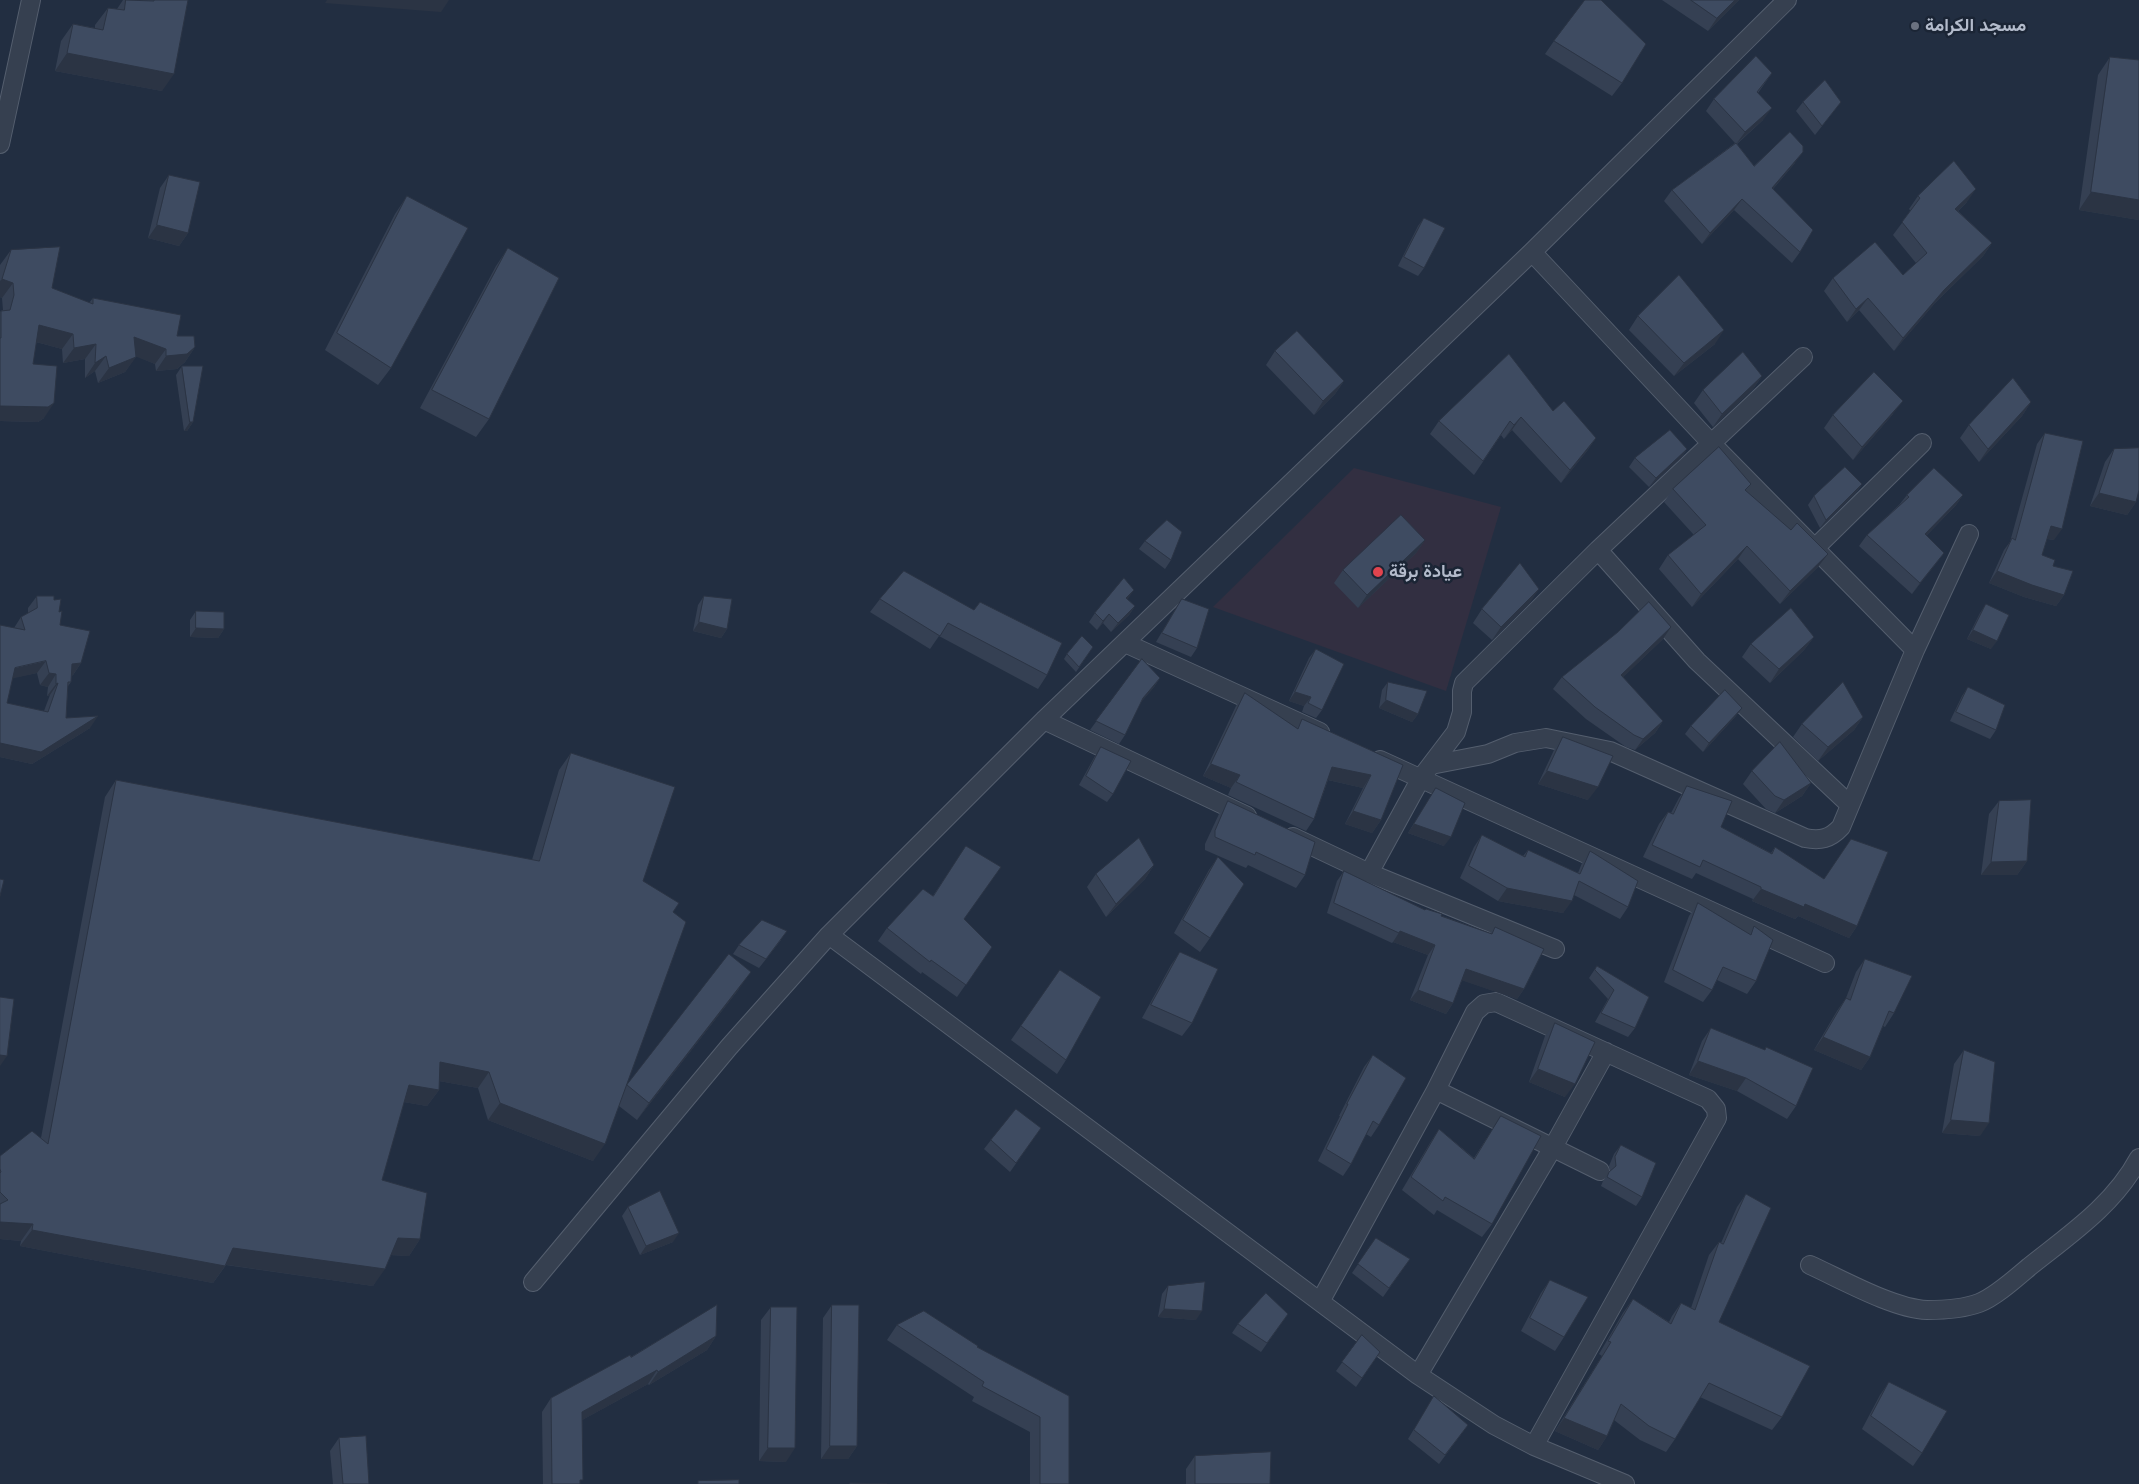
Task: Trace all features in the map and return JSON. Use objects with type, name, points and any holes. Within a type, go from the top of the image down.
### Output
[{"type":"street","points":[[0,144],[31,0]]},
{"type":"street","points":[[533,1282],[729,1047],[829,935],[1044,720],[1532,252],[1787,0]]},
{"type":"street","points":[[1532,252],[1710,443],[1915,650]]},
{"type":"street","points":[[1369,873],[1426,772],[1456,732],[1460,722],[1464,683],[1598,550],[1803,357]]},
{"type":"street","points":[[1815,548],[1922,443]]},
{"type":"street","points":[[1426,772],[1488,754],[1515,743],[1546,738],[1610,751],[1805,838],[1817,841],[1834,835],[1841,827],[1915,650],[1969,534]]},
{"type":"street","points":[[1598,550],[1697,661],[1850,805]]},
{"type":"street","points":[[1125,643],[1331,737]]},
{"type":"street","points":[[1044,720],[1261,822]]},
{"type":"street","points":[[1367,754],[1426,772],[1826,964]]},
{"type":"street","points":[[1279,830],[1369,873],[1555,949]]},
{"type":"street","points":[[829,935],[1321,1300],[1418,1375],[1471,1411],[1534,1446],[1625,1484]]},
{"type":"street","points":[[1321,1300],[1436,1090],[1475,1012],[1484,1004],[1496,1002],[1708,1099],[1716,1109],[1717,1118],[1534,1446]]},
{"type":"street","points":[[1418,1375],[1552,1149],[1606,1052]]},
{"type":"street","points":[[1436,1090],[1552,1149],[1600,1171]]},
{"type":"street","points":[[1810,1265],[1903,1307],[1926,1310],[1957,1308],[1981,1302],[2015,1279],[2088,1220],[2114,1195],[2139,1158]]},
{"type":"shaded area","points":[[1354,468],[1501,507],[1446,691],[1213,607]]},
{"type":"building","points":[[126,0],[188,0],[174,74],[67,53],[73,24],[103,30],[108,8],[124,10]]},
{"type":"building","points":[[1585,0],[1601,0],[1646,44],[1622,83],[1554,41]]},
{"type":"building","points":[[1691,0],[1735,0],[1717,18]]},
{"type":"building","points":[[1756,56],[1772,73],[1757,92],[1772,108],[1745,132],[1714,99]]},
{"type":"building","points":[[2110,57],[2139,60],[2139,200],[2091,192]]},
{"type":"building","points":[[1825,80],[1841,102],[1822,126],[1803,102]]},
{"type":"building","points":[[1790,132],[1803,146],[1803,152],[1772,188],[1813,230],[1800,252],[1742,199],[1710,233],[1672,190],[1736,143],[1754,166]]},
{"type":"building","points":[[1954,161],[1976,189],[1955,209],[1992,243],[1944,290],[1903,338],[1868,298],[1856,309],[1833,278],[1875,242],[1903,275],[1927,253],[1902,222],[1920,198],[1918,196]]},
{"type":"building","points":[[169,175],[200,182],[188,233],[157,225]]},
{"type":"building","points":[[407,196],[468,228],[391,368],[337,333]]},
{"type":"building","points":[[1424,218],[1445,228],[1424,268],[1404,257]]},
{"type":"building","points":[[60,247],[52,288],[93,304],[93,298],[181,315],[177,336],[194,336],[195,347],[187,354],[166,356],[166,349],[134,337],[136,357],[109,368],[106,356],[95,363],[96,344],[74,348],[73,334],[39,325],[33,364],[57,366],[54,403],[48,407],[0,406],[1,311],[10,310],[14,295],[13,283],[2,279],[11,250]]},
{"type":"building","points":[[508,248],[559,278],[489,419],[432,390]]},
{"type":"building","points":[[1679,275],[1724,330],[1684,363],[1638,316]]},
{"type":"building","points":[[1297,331],[1344,381],[1323,401],[1275,351]]},
{"type":"building","points":[[1743,352],[1762,376],[1722,414],[1703,390]]},
{"type":"building","points":[[1509,354],[1553,411],[1564,401],[1596,438],[1570,470],[1521,417],[1514,425],[1510,421],[1483,461],[1439,421]]},
{"type":"building","points":[[182,366],[203,366],[193,422],[190,422]]},
{"type":"building","points":[[1874,372],[1903,401],[1862,447],[1833,415]]},
{"type":"building","points":[[2013,378],[2031,402],[1988,449],[1969,425]]},
{"type":"building","points":[[1670,430],[1687,449],[1656,478],[1635,458]]},
{"type":"building","points":[[2045,433],[2083,441],[2062,529],[2051,526],[2042,555],[2055,560],[2053,566],[2073,571],[2064,595],[1997,571],[2012,538],[2015,540]]},
{"type":"building","points":[[1719,447],[1751,484],[1745,490],[1791,530],[1797,523],[1828,554],[1790,591],[1747,546],[1701,594],[1668,555],[1706,525],[1673,489]]},
{"type":"building","points":[[2139,448],[2139,490],[2136,502],[2099,493],[2114,449]]},
{"type":"building","points":[[1845,467],[1862,484],[1826,520],[1814,496]]},
{"type":"building","points":[[1934,468],[1963,495],[1925,534],[1944,553],[1920,583],[1867,535],[1909,497],[1907,495]]},
{"type":"building","points":[[1401,515],[1425,540],[1367,595],[1343,570]]},
{"type":"building","points":[[1167,520],[1182,532],[1171,560],[1145,541]]},
{"type":"building","points":[[1520,563],[1539,589],[1501,627],[1482,609]]},
{"type":"building","points":[[904,571],[974,610],[980,602],[1062,643],[1047,675],[948,623],[940,636],[880,599]]},
{"type":"building","points":[[1124,578],[1134,590],[1126,598],[1135,606],[1118,623],[1109,614],[1103,621],[1095,613]]},
{"type":"building","points":[[37,596],[54,596],[54,600],[61,599],[60,625],[90,631],[81,663],[72,664],[71,682],[68,682],[66,718],[98,716],[41,752],[0,743],[0,625],[25,630],[21,617],[37,608]],"holes":[[[46,661],[49,673],[56,674],[56,684],[58,683],[48,712],[7,703],[15,668]]]},
{"type":"building","points":[[704,596],[732,599],[727,629],[699,622]]},
{"type":"building","points":[[1182,599],[1209,609],[1197,648],[1162,633]]},
{"type":"building","points":[[1649,602],[1671,627],[1621,675],[1663,721],[1643,739],[1634,735],[1595,707],[1562,677],[1618,632]]},
{"type":"building","points":[[1986,604],[2009,615],[1997,641],[1973,630]]},
{"type":"building","points":[[1791,608],[1814,637],[1779,669],[1751,644]]},
{"type":"building","points":[[196,611],[224,612],[224,629],[196,628]]},
{"type":"building","points":[[1082,636],[1093,647],[1079,667],[1067,654]]},
{"type":"building","points":[[1316,649],[1344,664],[1322,710],[1308,703],[1311,697],[1295,692]]},
{"type":"building","points":[[1142,659],[1160,678],[1143,698],[1125,735],[1096,721]]},
{"type":"building","points":[[1388,682],[1427,691],[1418,714],[1386,700]]},
{"type":"building","points":[[1843,682],[1863,717],[1828,747],[1802,724]]},
{"type":"building","points":[[1968,687],[2005,705],[1996,730],[1956,712]]},
{"type":"building","points":[[1725,690],[1742,708],[1709,743],[1691,726]]},
{"type":"building","points":[[1245,693],[1298,729],[1302,719],[1403,765],[1381,820],[1353,811],[1371,775],[1332,767],[1314,819],[1236,782],[1240,775],[1211,764]]},
{"type":"building","points":[[1563,737],[1613,756],[1598,787],[1547,771]]},
{"type":"building","points":[[1780,742],[1811,783],[1784,800],[1775,796],[1752,771]]},
{"type":"building","points":[[1101,747],[1131,761],[1113,794],[1086,776]]},
{"type":"building","points":[[571,753],[675,787],[643,881],[679,903],[673,912],[686,922],[605,1144],[500,1103],[489,1072],[440,1062],[439,1090],[409,1085],[382,1180],[427,1193],[420,1239],[398,1238],[385,1269],[233,1248],[225,1266],[32,1230],[33,1224],[0,1222],[0,1204],[8,1200],[0,1192],[0,1156],[32,1131],[48,1144],[116,780],[539,861]]},
{"type":"building","points":[[1687,786],[1732,801],[1721,827],[1772,854],[1775,847],[1824,879],[1851,839],[1888,852],[1857,926],[1805,904],[1804,907],[1761,889],[1761,887],[1703,860],[1700,867],[1652,845],[1668,812],[1673,814]]},
{"type":"building","points":[[1436,788],[1465,803],[1451,837],[1414,824]]},
{"type":"building","points":[[2031,800],[2027,861],[1991,862],[1999,801]]},
{"type":"building","points":[[1228,801],[1315,842],[1305,875],[1256,852],[1255,855],[1215,837],[1215,831]]},
{"type":"building","points":[[1482,835],[1525,857],[1528,850],[1580,874],[1590,851],[1638,881],[1628,907],[1579,881],[1572,901],[1507,888],[1469,866]]},
{"type":"building","points":[[1139,838],[1154,865],[1116,904],[1096,874]]},
{"type":"building","points":[[966,846],[1001,867],[964,919],[992,947],[966,985],[931,960],[930,962],[887,928],[923,889],[933,896]]},
{"type":"building","points":[[1218,857],[1244,884],[1210,938],[1183,920]]},
{"type":"building","points":[[1344,871],[1425,910],[1442,914],[1441,916],[1492,934],[1495,927],[1544,949],[1524,989],[1466,969],[1453,1003],[1418,990],[1435,945],[1400,931],[1399,933],[1334,903]]},
{"type":"building","points":[[0,879],[4,880],[0,896]]},
{"type":"building","points":[[1698,903],[1751,935],[1754,926],[1773,940],[1756,981],[1723,967],[1712,990],[1673,970]]},
{"type":"building","points":[[762,920],[787,931],[766,959],[739,945]]},
{"type":"building","points":[[1180,952],[1218,969],[1192,1023],[1151,1005]]},
{"type":"building","points":[[729,954],[751,972],[649,1103],[627,1085]]},
{"type":"building","points":[[1865,959],[1912,976],[1894,1013],[1889,1011],[1870,1057],[1823,1037],[1846,998],[1850,1000]]},
{"type":"building","points":[[1597,966],[1649,997],[1635,1028],[1601,1013],[1614,990],[1595,970]]},
{"type":"building","points":[[1060,970],[1101,997],[1066,1060],[1021,1026]]},
{"type":"building","points":[[0,997],[14,999],[7,1056],[0,1055]]},
{"type":"building","points":[[1555,1023],[1595,1042],[1575,1084],[1538,1069]]},
{"type":"building","points":[[1711,1028],[1765,1050],[1766,1047],[1813,1068],[1796,1106],[1746,1078],[1698,1061]]},
{"type":"building","points":[[1964,1050],[1995,1062],[1989,1123],[1951,1120]]},
{"type":"building","points":[[1373,1055],[1406,1078],[1379,1125],[1373,1121],[1351,1164],[1326,1149]]},
{"type":"building","points":[[1016,1109],[1041,1128],[1016,1163],[991,1140]]},
{"type":"building","points":[[1501,1116],[1541,1136],[1492,1224],[1445,1197],[1443,1201],[1411,1177],[1439,1129],[1474,1159]]},
{"type":"building","points":[[1621,1145],[1656,1163],[1642,1197],[1607,1177],[1609,1172],[1616,1166],[1615,1157]]},
{"type":"building","points":[[660,1191],[679,1233],[646,1246],[628,1207]]},
{"type":"building","points":[[1746,1194],[1771,1208],[1719,1322],[1810,1366],[1782,1417],[1709,1383],[1675,1439],[1649,1426],[1621,1404],[1607,1436],[1564,1418],[1611,1342],[1608,1341],[1633,1299],[1671,1324],[1681,1303],[1695,1310],[1719,1242],[1723,1244]]},
{"type":"building","points":[[1376,1238],[1410,1259],[1389,1288],[1358,1264]]},
{"type":"building","points":[[1550,1280],[1588,1297],[1564,1337],[1530,1318]]},
{"type":"building","points":[[1205,1282],[1202,1311],[1164,1309],[1168,1286]]},
{"type":"building","points":[[1266,1293],[1288,1314],[1267,1343],[1238,1324]]},
{"type":"building","points":[[717,1305],[716,1336],[658,1372],[657,1370],[582,1412],[583,1480],[580,1480],[580,1484],[552,1484],[551,1398],[630,1355],[631,1357]]},
{"type":"building","points":[[832,1305],[859,1305],[857,1446],[830,1446]]},
{"type":"building","points":[[771,1307],[797,1307],[795,1448],[768,1448]]},
{"type":"building","points":[[924,1311],[977,1347],[1069,1396],[1069,1484],[1040,1484],[1040,1417],[982,1386],[984,1382],[897,1325]]},
{"type":"building","points":[[1362,1335],[1380,1352],[1362,1378],[1342,1362]]},
{"type":"building","points":[[1889,1382],[1947,1411],[1922,1453],[1871,1416]]},
{"type":"building","points":[[1434,1396],[1468,1425],[1445,1455],[1414,1430]]},
{"type":"building","points":[[366,1436],[369,1484],[343,1484],[339,1438]]},
{"type":"building","points":[[1271,1452],[1270,1484],[1195,1484],[1195,1456]]},
{"type":"building","points":[[739,1480],[739,1484],[698,1484],[698,1481]]},
{"type":"building","points":[[850,1483],[887,1484],[850,1484]]},
{"type":"place","name":"مسجد الكرامة","points":[[1915,26]]},
{"type":"place","name":"عيادة برقة","points":[[1378,572]]}]
